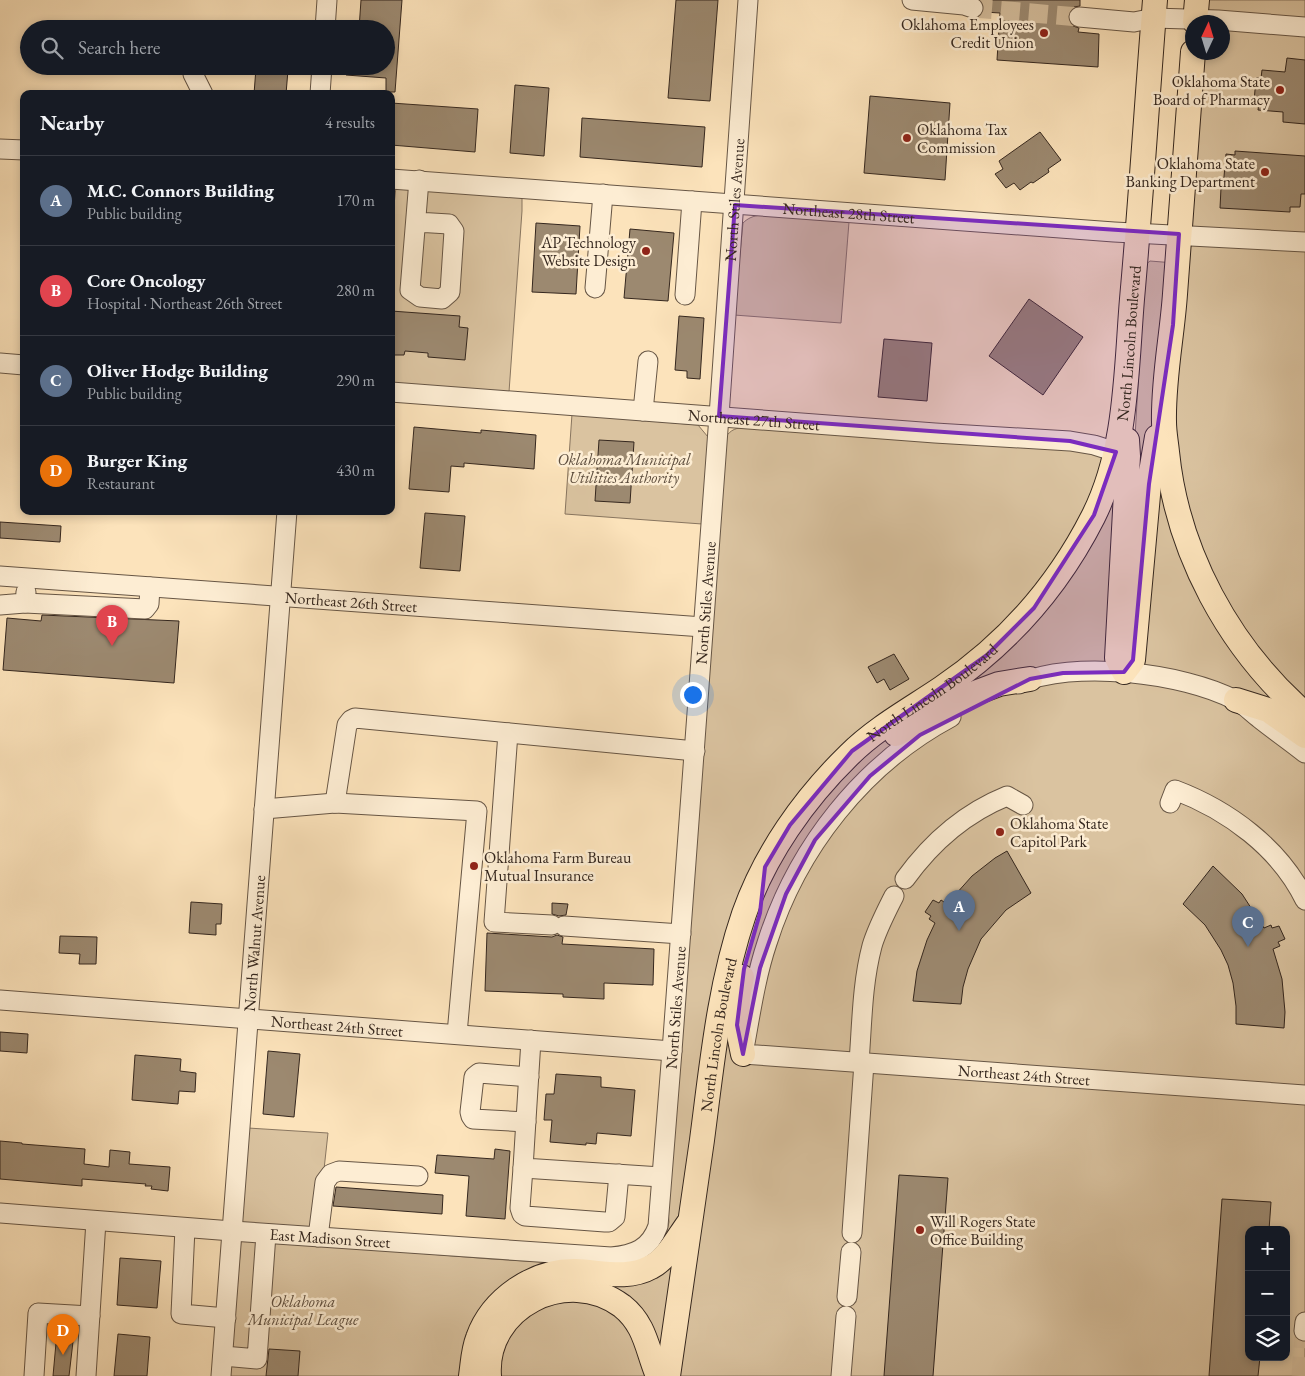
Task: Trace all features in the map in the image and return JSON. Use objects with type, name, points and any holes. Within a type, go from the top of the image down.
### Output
[{"type":"main road","name":"North Lincoln Boulevard","points":[[668,1376],[717,1031],[730,962],[745,911],[765,867],[790,825],[823,782],[852,752],[899,715],[987,655],[1034,608],[1065,565],[1094,515],[1104,491],[1116,452],[1124,403],[1154,9]]},
{"type":"main road","points":[[1124,403],[1128,456],[1117,658],[1124,672],[1133,660],[1149,484],[1173,325],[1192,60]]},
{"type":"main road","points":[[1164,390],[1164,425],[1168,465],[1174,497],[1189,547],[1218,608],[1236,638],[1254,662],[1305,714]]},
{"type":"main road","points":[[852,752],[883,741],[967,696],[999,684],[1030,678]]},
{"type":"main road","points":[[1236,700],[1268,710],[1305,736]]},
{"type":"main road","points":[[743,1054],[737,1025],[738,997],[750,945],[760,914],[765,867]]},
{"type":"main road","points":[[471,1376],[478,1338],[495,1308],[510,1294],[544,1275],[561,1272],[620,1275],[641,1272],[653,1267],[663,1259],[690,1220]]},
{"type":"main road","points":[[489,1376],[492,1348],[509,1317],[526,1303],[543,1294],[572,1290],[602,1295],[622,1306],[638,1324],[645,1336],[658,1376]]},
{"type":"street","points":[[326,20],[327,0]]},
{"type":"street","name":"North Stiles Avenue","points":[[655,1236],[658,1226],[695,751],[748,0]]},
{"type":"street","points":[[912,0],[964,5],[973,8]]},
{"type":"street","points":[[1079,17],[1134,22],[1154,9],[1305,26]]},
{"type":"street","points":[[194,75],[201,90]]},
{"type":"street","points":[[320,90],[321,75]]},
{"type":"street","points":[[0,149],[20,150]]},
{"type":"street","name":"Northeast 28th Street","points":[[395,178],[735,205],[1138,233],[1305,242]]},
{"type":"street","points":[[416,222],[419,180]]},
{"type":"street","points":[[595,288],[603,194]]},
{"type":"street","points":[[685,295],[692,201]]},
{"type":"street","points":[[643,411],[648,361]]},
{"type":"street","points":[[0,363],[20,365]]},
{"type":"street","name":"Northeast 27th Street","points":[[395,392],[1070,441],[1094,445],[1116,452]]},
{"type":"street","name":"North Walnut Avenue","points":[[222,1376],[286,515]]},
{"type":"street","name":"Northeast 26th Street","points":[[0,576],[703,627]]},
{"type":"street","points":[[25,603],[27,578]]},
{"type":"street","points":[[0,605],[25,603],[144,609],[149,604],[150,587]]},
{"type":"street","points":[[743,1054],[766,943],[799,866],[815,840],[850,796],[870,776],[920,735],[950,717],[1030,678],[1063,673],[1099,671],[1156,675],[1183,681],[1236,700],[1305,753]]},
{"type":"street","points":[[335,803],[347,725],[355,718],[695,751]]},
{"type":"street","points":[[508,733],[494,922],[681,934]]},
{"type":"street","points":[[1170,803],[1175,790],[1213,807],[1233,820],[1256,838],[1275,857],[1290,875],[1305,900]]},
{"type":"street","points":[[904,880],[932,846],[950,829],[990,803],[1007,796],[1023,805]]},
{"type":"street","points":[[264,809],[335,803],[502,813]]},
{"type":"street","points":[[457,1034],[477,811]]},
{"type":"street","points":[[852,1233],[866,975],[872,945],[894,896]]},
{"type":"street","name":"Northeast 24th Street","points":[[0,1000],[672,1051]]},
{"type":"street","points":[[531,1040],[520,1208],[522,1214],[525,1216],[609,1222],[616,1217],[619,1174]]},
{"type":"street","name":"Northeast 24th Street","points":[[743,1054],[1305,1095]]},
{"type":"street","points":[[526,1122],[473,1119],[470,1112],[474,1077],[476,1075],[529,1077]]},
{"type":"street","points":[[523,1168],[662,1176]]},
{"type":"street","points":[[318,1237],[325,1182],[330,1174],[339,1171],[418,1176]]},
{"type":"street","name":"East Madison Street","points":[[0,1213],[266,1234],[611,1257],[624,1256],[638,1251],[655,1236]]},
{"type":"street","points":[[86,1376],[96,1220]]},
{"type":"street","points":[[185,1228],[181,1314],[226,1318]]},
{"type":"street","points":[[223,1356],[257,1359],[266,1234]]},
{"type":"street","points":[[847,1297],[850,1252]]},
{"type":"street","points":[[34,1376],[38,1313],[90,1316]]},
{"type":"street","points":[[841,1376],[846,1316]]},
{"type":"street","points":[[1304,1331],[1305,1322]]},
{"type":"highlighted area","points":[[735,205],[1179,234],[1173,325],[1149,484],[1133,660],[1124,672],[1063,673],[1030,679],[920,735],[870,776],[815,840],[786,894],[760,968],[743,1054],[737,1025],[744,969],[760,913],[765,867],[790,825],[852,751],[987,655],[1034,608],[1094,515],[1116,452],[1070,441],[719,416]]},
{"type":"green space","name":"Oklahoma State Capitol Park","points":[[1207,0],[1305,0],[1305,1376],[230,1376],[248,1128],[328,1133],[318,1224],[318,1245],[543,1262],[653,1253],[665,1240],[669,1222],[668,1211],[725,438],[734,429],[747,427],[1134,454],[1145,265],[1150,261],[1187,264],[1202,60],[1230,60],[1230,15],[1206,15]]},
{"type":"green space","points":[[396,187],[522,196],[509,392],[395,383]]},
{"type":"green space","points":[[761,215],[849,222],[841,323],[734,315],[743,223]]},
{"type":"green space","name":"Oklahoma Municipal Utilities Authority","points":[[572,414],[698,425],[708,437],[709,446],[702,524],[565,514]]},
{"type":"building","points":[[361,0],[402,0],[395,92],[395,90],[386,90],[386,78],[346,75],[395,75],[395,20],[360,20]]},
{"type":"building","points":[[676,0],[718,0],[710,101],[668,98]]},
{"type":"building","name":"Oklahoma Employees Credit Union","points":[[981,0],[1080,0],[1080,6],[1074,7],[1070,11],[1069,21],[1073,26],[1079,28],[1078,32],[1099,34],[1098,67],[997,60],[1000,13],[984,12]]},
{"type":"building","name":"Oklahoma State Board of Pharmacy","points":[[1287,58],[1305,60],[1305,124],[1283,122],[1283,112],[1258,110],[1259,103],[1254,102],[1256,78],[1261,78],[1262,70],[1285,72]]},
{"type":"building","points":[[255,75],[288,75],[286,90],[254,90]]},
{"type":"building","points":[[515,85],[549,88],[544,156],[510,153]]},
{"type":"building","name":"Oklahoma Tax Commission","points":[[870,96],[950,103],[945,180],[864,173]]},
{"type":"building","points":[[395,103],[478,109],[475,152],[395,145]]},
{"type":"building","points":[[582,118],[705,127],[702,167],[580,157]]},
{"type":"building","points":[[1040,132],[1061,160],[1048,169],[1049,172],[1020,190],[1014,183],[1006,188],[995,174],[1003,169],[999,161]]},
{"type":"building","name":"Oklahoma State Banking Department","points":[[1235,151],[1305,156],[1305,194],[1301,194],[1300,207],[1290,207],[1290,212],[1220,208],[1226,154],[1235,155]]},
{"type":"building","points":[[536,223],[580,226],[576,294],[532,292]]},
{"type":"building","points":[[630,229],[674,233],[668,301],[624,298]]},
{"type":"building","points":[[1029,299],[1083,337],[1043,395],[989,356]]},
{"type":"building","points":[[395,311],[460,316],[459,327],[468,328],[465,360],[428,357],[428,353],[405,351],[404,355],[395,355]]},
{"type":"building","points":[[679,316],[704,318],[700,379],[687,378],[687,371],[675,370]]},
{"type":"building","points":[[884,339],[932,343],[927,401],[878,397]]},
{"type":"building","points":[[414,427],[481,433],[481,430],[536,435],[534,469],[464,463],[464,467],[451,466],[449,492],[409,489]]},
{"type":"building","points":[[599,440],[634,442],[630,503],[595,501]]},
{"type":"building","points":[[425,513],[465,516],[460,571],[420,568]]},
{"type":"building","points":[[0,522],[61,526],[60,542],[0,538]]},
{"type":"building","points":[[42,615],[179,621],[174,683],[3,670],[7,618],[41,621]]},
{"type":"building","points":[[894,654],[909,679],[890,690],[884,679],[877,683],[868,667]]},
{"type":"building","points":[[1007,851],[1031,893],[1006,910],[981,939],[968,969],[961,1004],[913,1001],[917,971],[927,940],[935,923],[929,919],[931,916],[925,912],[933,900],[939,903],[941,900],[947,904],[972,876]]},
{"type":"building","points":[[1213,866],[1242,894],[1264,928],[1271,925],[1272,928],[1279,926],[1285,939],[1278,942],[1280,946],[1273,949],[1282,979],[1285,1012],[1284,1028],[1236,1024],[1233,983],[1228,965],[1205,925],[1183,904]]},
{"type":"building","points":[[191,902],[222,904],[221,924],[216,924],[216,935],[189,933]]},
{"type":"building","points":[[552,903],[568,904],[566,915],[552,914]]},
{"type":"building","points":[[487,933],[552,937],[557,935],[563,937],[562,944],[654,949],[653,985],[604,983],[604,999],[563,997],[563,994],[485,991]]},
{"type":"building","points":[[60,936],[97,937],[96,964],[79,964],[80,954],[59,953]]},
{"type":"building","points":[[0,1032],[28,1034],[27,1053],[0,1051]]},
{"type":"building","points":[[268,1051],[300,1054],[294,1117],[263,1114]]},
{"type":"building","points":[[135,1055],[181,1059],[180,1071],[196,1073],[195,1092],[179,1091],[178,1104],[132,1100]]},
{"type":"building","points":[[556,1074],[601,1077],[601,1087],[635,1090],[631,1136],[597,1133],[596,1144],[586,1143],[586,1145],[550,1142],[552,1120],[544,1120],[546,1094],[554,1094]]},
{"type":"building","points":[[0,1141],[85,1149],[84,1164],[109,1167],[110,1150],[130,1152],[129,1164],[170,1167],[168,1191],[151,1189],[152,1186],[145,1186],[146,1184],[82,1179],[82,1186],[0,1179]]},
{"type":"building","points":[[495,1149],[510,1151],[505,1219],[466,1216],[469,1176],[435,1173],[437,1155],[494,1159]]},
{"type":"building","name":"Will Rogers State Office Building","points":[[899,1175],[948,1178],[933,1376],[884,1376]]},
{"type":"building","points":[[336,1187],[443,1195],[442,1214],[333,1206]]},
{"type":"building","points":[[1222,1199],[1271,1202],[1269,1226],[1245,1226],[1245,1361],[1260,1361],[1258,1376],[1209,1376]]},
{"type":"building","points":[[120,1258],[161,1261],[157,1308],[117,1305]]},
{"type":"building","points":[[57,1332],[74,1333],[69,1376],[53,1376]]},
{"type":"building","points":[[118,1334],[150,1337],[147,1376],[114,1376]]},
{"type":"building","points":[[269,1349],[300,1351],[298,1376],[266,1376]]},
{"type":"tunnel","points":[[973,8],[1079,17]]},
{"type":"tunnel","points":[[1301,1376],[1304,1331]]},
{"type":"place","name":"Oklahoma Employees Credit Union","points":[[1044,33]]},
{"type":"place","name":"Oklahoma State Board of Pharmacy","points":[[1280,90]]},
{"type":"place","name":"Oklahoma Tax Commission","points":[[907,138]]},
{"type":"place","name":"Oklahoma State Banking Department","points":[[1265,172]]},
{"type":"place","name":"AP Technology Website Design","points":[[646,251]]},
{"type":"place","name":"Core Oncology","points":[[112,646]]},
{"type":"place","name":"Oklahoma State Capitol Park","points":[[1000,832]]},
{"type":"place","name":"Oklahoma Farm Bureau Mutual Insurance","points":[[474,866]]},
{"type":"place","name":"M.C. Connors Building","points":[[959,931]]},
{"type":"place","name":"Oliver Hodge Building","points":[[1248,947]]},
{"type":"place","name":"Will Rogers State Office Building","points":[[920,1230]]},
{"type":"place","name":"Burger King","points":[[63,1355]]},
{"type":"park label","name":"Oklahoma Municipal League","points":[[303,1310]]}]
